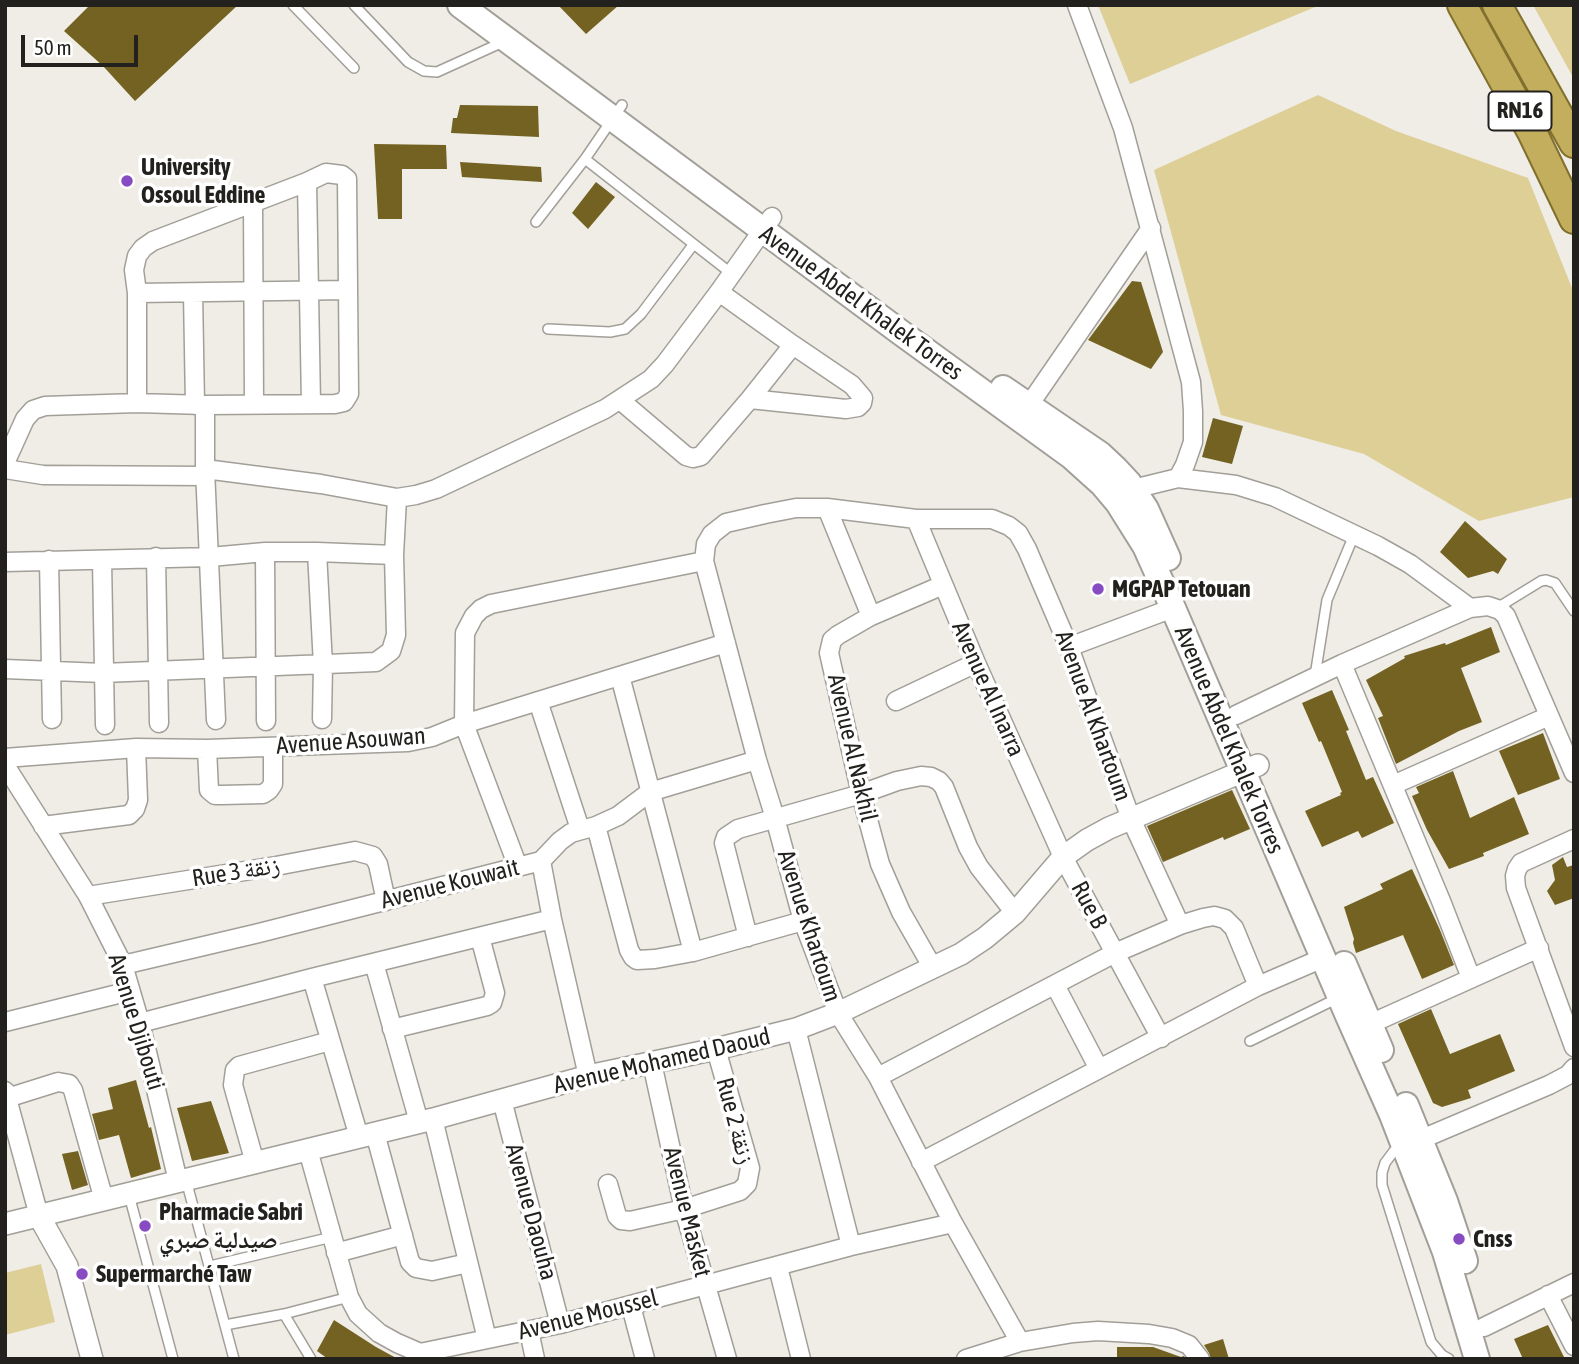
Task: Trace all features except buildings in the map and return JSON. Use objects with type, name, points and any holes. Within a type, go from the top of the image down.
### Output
[{"type":"highway","name":"RN16","points":[[1462,5],[1532,132],[1574,219]]},
{"type":"highway","name":"RN16","points":[[1497,5],[1574,143]]},
{"type":"main road","name":"Avenue Abdel Khalek Torres","points":[[460,5],[617,112],[768,223],[1087,470],[1146,509],[1236,715],[1250,769],[1323,958],[1413,1143],[1445,1201],[1460,1244],[1492,1359]]},
{"type":"main road","name":"Avenue Abdel Khalek Torres","points":[[488,5],[617,112]]},
{"type":"main road","name":"Avenue Abdel Khalek Torres","points":[[768,223],[1100,454],[1115,468],[1132,524],[1145,546],[1370,1024],[1413,1143],[1477,1359]]},
{"type":"street","points":[[1077,5],[1123,128],[1191,382],[1193,442],[1178,478]]},
{"type":"street","points":[[5,463],[24,419],[33,410],[45,406],[344,402],[349,394],[346,179],[342,175],[326,173],[153,241],[143,248],[137,256],[134,270],[138,293],[137,403]]},
{"type":"street","points":[[307,182],[311,404]]},
{"type":"street","points":[[253,202],[254,404]]},
{"type":"street","points":[[5,469],[43,475],[206,472],[321,484],[397,498],[436,489],[605,409],[651,379],[719,292],[768,223]]},
{"type":"street","points":[[1029,405],[1150,228]]},
{"type":"street","points":[[138,293],[348,290]]},
{"type":"street","points":[[719,292],[852,385],[863,398],[858,407],[846,409],[750,399]]},
{"type":"street","points":[[193,293],[206,472],[216,720]]},
{"type":"street","points":[[620,400],[686,456],[701,456],[793,345]]},
{"type":"street","points":[[1123,493],[1178,478],[1236,485],[1262,493],[1410,564],[1469,608]]},
{"type":"street","points":[[5,669],[103,673],[376,662],[391,651],[396,635],[394,555],[397,498]]},
{"type":"street","points":[[518,867],[464,724],[465,633],[481,609],[491,604],[704,561],[706,544],[712,534],[726,523],[796,508],[827,508],[916,519]]},
{"type":"street","points":[[827,508],[871,616]]},
{"type":"street","name":"Avenue Al Khartoum","points":[[916,519],[992,519],[1018,533],[1069,648],[1131,819],[1180,926]]},
{"type":"street","name":"Avenue Al Inarra","points":[[916,519],[976,663],[1063,857]]},
{"type":"street","points":[[5,562],[210,557],[265,552],[394,555]]},
{"type":"street","points":[[265,552],[266,721]]},
{"type":"street","points":[[317,552],[323,719]]},
{"type":"street","points":[[156,558],[159,723]]},
{"type":"street","points":[[49,560],[52,719]]},
{"type":"street","points":[[103,560],[105,725]]},
{"type":"street","name":"Avenue Khartoum","points":[[704,561],[803,922],[838,1013],[878,1077],[953,1223],[1020,1342]]},
{"type":"street","name":"Avenue Al Nakhil","points":[[933,968],[901,912],[880,864],[829,653],[832,640],[871,616],[943,585]]},
{"type":"street","points":[[1236,715],[1315,676],[1469,608],[1488,606],[1497,608],[1506,616],[1574,773]]},
{"type":"street","points":[[1069,648],[1173,608]]},
{"type":"street","name":"Avenue Asouwan","points":[[5,758],[136,748],[207,749],[408,742],[432,737],[464,724],[726,643]]},
{"type":"street","points":[[896,701],[976,663]]},
{"type":"street","points":[[1342,664],[1471,978]]},
{"type":"street","points":[[620,676],[693,952]]},
{"type":"street","points":[[538,701],[588,827],[633,957],[642,960],[693,952],[803,922]]},
{"type":"street","points":[[1393,785],[1549,716]]},
{"type":"street","points":[[207,749],[209,790],[215,795],[263,794],[273,784],[274,747]]},
{"type":"street","points":[[43,826],[129,815],[138,800],[136,748]]},
{"type":"street","name":"Avenue Kouwait","points":[[123,965],[541,861],[571,833],[618,816],[650,792],[757,760]]},
{"type":"street","name":"Avenue Djibouti","points":[[5,765],[88,896],[123,965],[182,1180]]},
{"type":"street","name":"Avenue Mohamed Daoud","points":[[5,1224],[308,1150],[588,1076],[796,1029],[838,1013],[969,948],[1015,913],[1063,857],[1087,840],[1250,769]]},
{"type":"street","points":[[748,937],[724,843],[726,837],[732,832],[775,818],[921,776],[939,781],[944,788],[979,867],[1015,913]]},
{"type":"street","points":[[1574,839],[1521,863],[1515,876],[1516,888],[1574,1047]]},
{"type":"street","name":"Rue 3 زنقة","points":[[88,896],[355,851],[373,856],[378,864],[386,901]]},
{"type":"street","name":"Rue B","points":[[1063,857],[1161,1038]]},
{"type":"street","points":[[541,861],[588,1076]]},
{"type":"street","points":[[878,1077],[1115,953],[1203,918],[1214,916],[1225,919],[1234,928],[1258,986]]},
{"type":"street","points":[[140,1023],[552,919]]},
{"type":"street","points":[[392,1029],[492,1003],[495,993],[480,937]]},
{"type":"street","points":[[1370,1024],[1539,948]]},
{"type":"street","points":[[921,1162],[1258,986],[1323,958]]},
{"type":"street","points":[[374,963],[392,1029],[426,1120],[487,1339]]},
{"type":"street","points":[[312,978],[330,1041],[367,1135],[410,1262],[416,1268],[432,1271],[468,1264]]},
{"type":"street","points":[[1055,985],[1099,1069]]},
{"type":"street","points":[[5,1022],[130,992]]},
{"type":"street","points":[[796,1029],[851,1246]]},
{"type":"street","points":[[255,1163],[233,1085],[235,1070],[239,1066],[330,1041]]},
{"type":"street","name":"Rue 2 زنقة","points":[[684,1209],[740,1191],[747,1184],[750,1168],[716,1049]]},
{"type":"street","name":"Avenue Masket","points":[[652,1063],[684,1209],[727,1359]]},
{"type":"street","points":[[1413,1143],[1549,1085],[1574,1068]]},
{"type":"street","points":[[92,1359],[66,1266],[39,1216],[6,1095],[58,1082],[69,1084],[104,1200]]},
{"type":"street","name":"Avenue Daouha","points":[[502,1100],[560,1324]]},
{"type":"street","name":"Avenue Moussel","points":[[308,1150],[349,1297],[358,1314],[379,1333],[420,1356],[560,1324],[851,1246],[953,1223]]},
{"type":"street","points":[[608,1184],[617,1216],[621,1220],[630,1222],[684,1209]]},
{"type":"street","points":[[334,1245],[402,1235]]},
{"type":"street","points":[[778,1267],[801,1359]]},
{"type":"street","points":[[1484,1327],[1574,1283]]},
{"type":"street","points":[[1548,1295],[1574,1346]]},
{"type":"street","points":[[631,1306],[645,1359]]},
{"type":"street","points":[[529,1331],[535,1359]]},
{"type":"street","points":[[966,1359],[1002,1354],[1020,1342],[1098,1331],[1172,1338],[1189,1345],[1200,1358]]},
{"type":"lane","points":[[293,5],[354,68]]},
{"type":"lane","points":[[354,5],[408,62],[424,71],[438,72],[508,40]]},
{"type":"lane","points":[[536,222],[585,159],[617,112]]},
{"type":"lane","points":[[585,159],[732,274]]},
{"type":"lane","points":[[548,329],[610,332],[625,329],[641,314],[693,245]]},
{"type":"lane","points":[[1315,676],[1327,600],[1354,535]]},
{"type":"lane","points":[[1497,608],[1546,580],[1555,583],[1574,611]]},
{"type":"lane","points":[[1250,1041],[1340,997]]},
{"type":"lane","points":[[1413,1143],[1394,1151],[1385,1163],[1382,1185],[1431,1342],[1449,1359]]},
{"type":"lane","points":[[182,1180],[210,1266],[234,1359]]},
{"type":"lane","points":[[128,1194],[173,1359]]},
{"type":"lane","points":[[210,1266],[334,1245]]},
{"type":"lane","points":[[225,1325],[284,1314],[349,1297]]},
{"type":"lane","points":[[284,1314],[311,1359]]},
{"type":"shaded area","points":[[1098,5],[1320,5],[1130,84]]},
{"type":"shaded area","points":[[1533,5],[1574,5],[1574,79]]},
{"type":"shaded area","points":[[1318,95],[1396,131],[1528,178],[1574,293],[1574,497],[1479,521],[1364,454],[1221,415],[1154,170]]},
{"type":"shaded area","points":[[41,1264],[55,1322],[5,1335],[5,1273]]},
{"type":"place","name":"University Ossoul Eddine","points":[[127,181]]},
{"type":"place","name":"MGPAP Tetouan","points":[[1098,589]]},
{"type":"place","name":"Pharmacie Sabri صيدلية صبري","points":[[145,1226]]},
{"type":"place","name":"Cnss","points":[[1459,1239]]},
{"type":"place","name":"Supermarché Taw","points":[[82,1274]]}]
